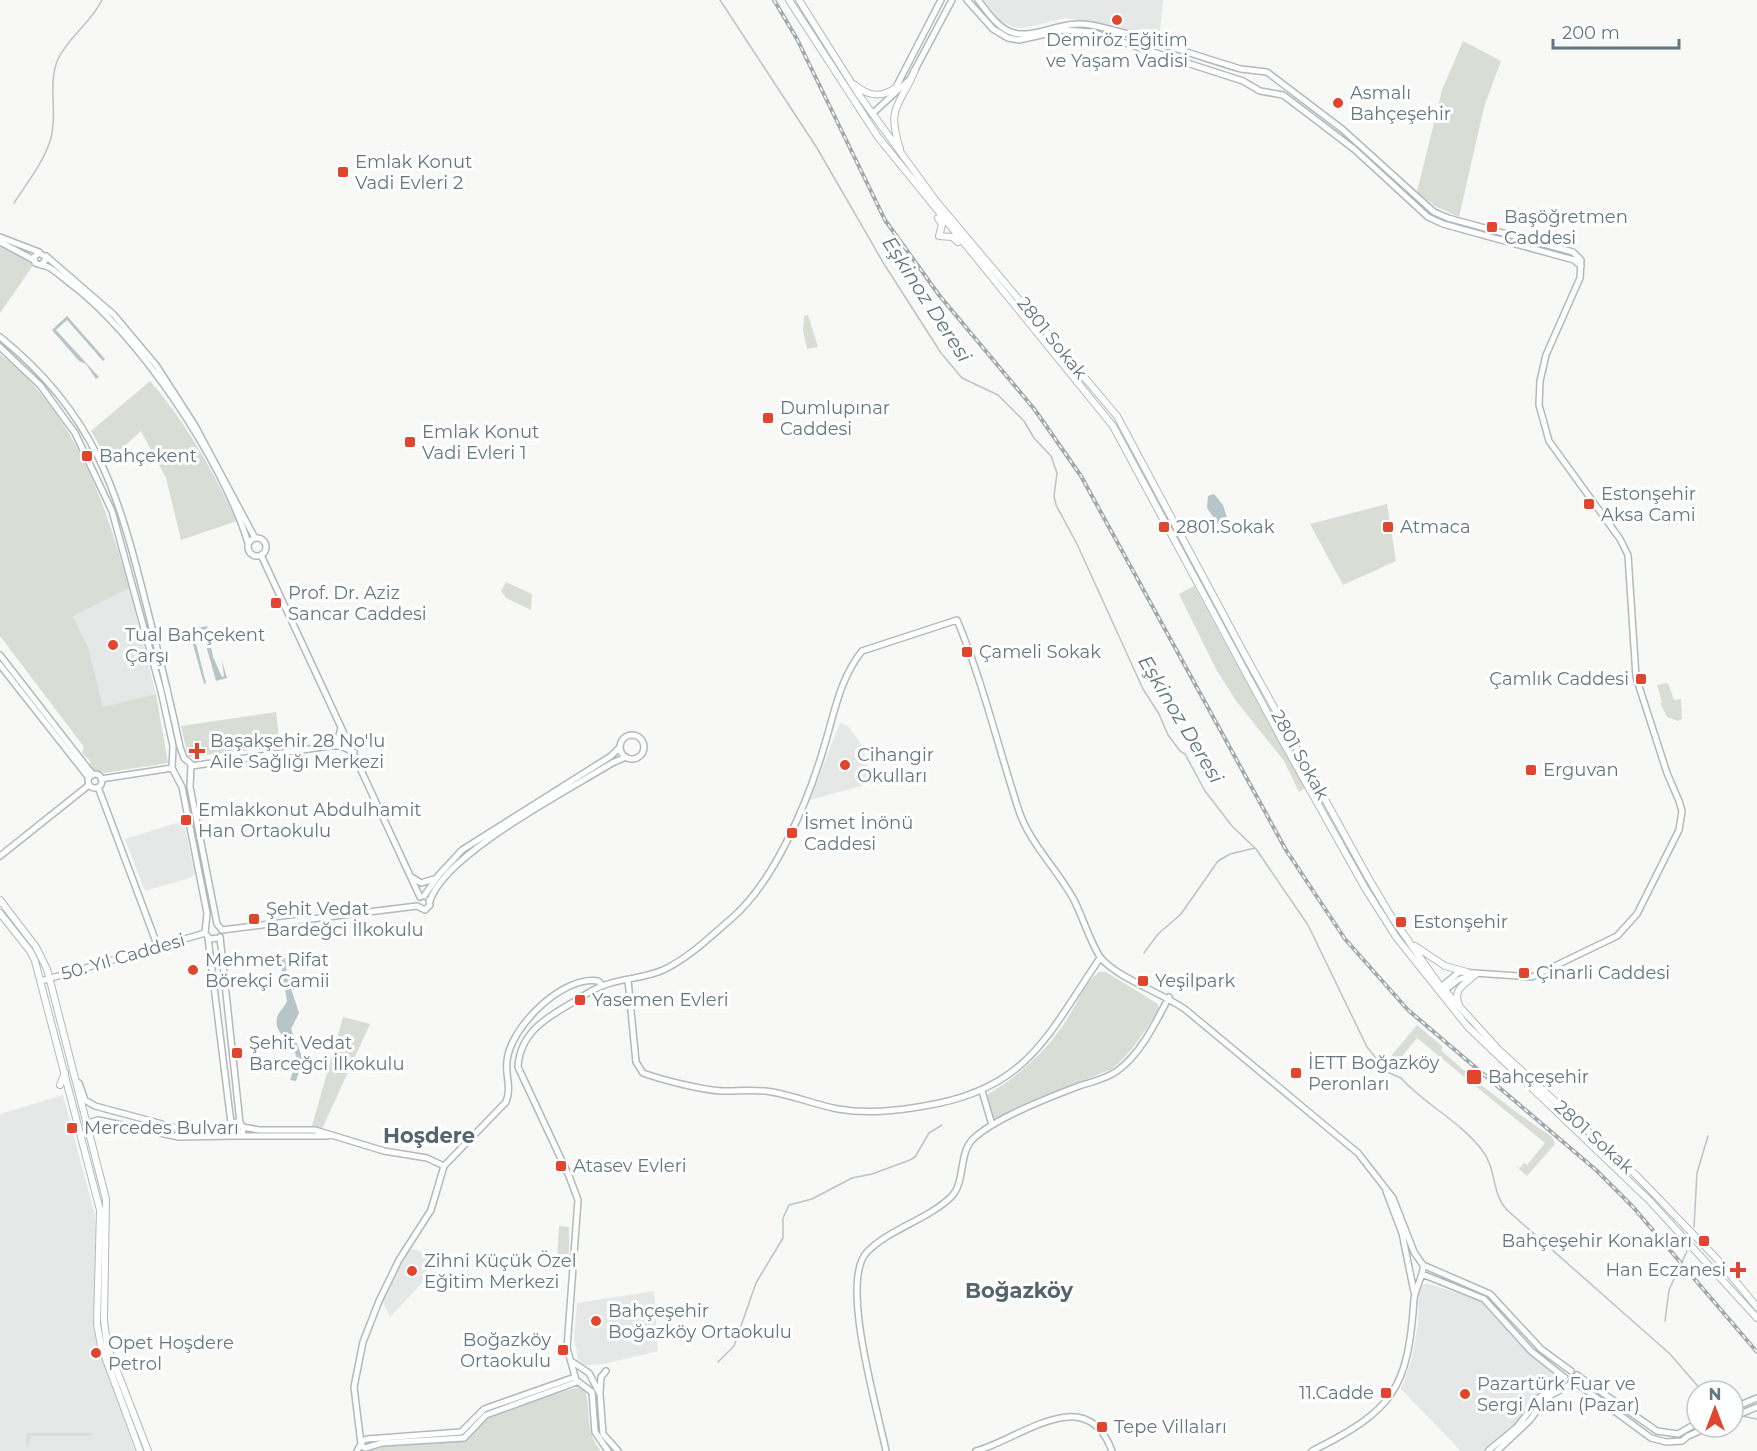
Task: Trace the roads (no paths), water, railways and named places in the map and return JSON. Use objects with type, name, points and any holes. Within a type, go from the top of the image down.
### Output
[{"type":"main road","points":[[789,0],[870,126],[941,223],[939,236],[952,237],[975,259]]},
{"type":"main road","points":[[799,0],[870,113],[870,126]]},
{"type":"main road","points":[[825,59],[870,113]]},
{"type":"main road","points":[[902,156],[896,135],[894,114],[899,97],[915,70]]},
{"type":"main road","points":[[849,80],[870,94],[880,95],[897,87]]},
{"type":"main road","name":"2801 Sokak","points":[[870,113],[955,222],[1117,416],[1369,879],[1442,990],[1499,1050],[1637,1176],[1712,1254],[1757,1307]]},
{"type":"main road","name":"2801 Sokak","points":[[917,188],[1119,435],[1282,740],[1365,888],[1396,937],[1494,1055],[1623,1174],[1692,1245],[1757,1318]]},
{"type":"main road","points":[[949,228],[955,222]]},
{"type":"main road","points":[[0,900],[36,947],[50,979],[106,1199],[104,1320],[107,1346],[113,1374],[148,1451]]},
{"type":"main road","points":[[0,914],[30,951],[41,981],[65,1073],[100,1210],[98,1324],[140,1451]]},
{"type":"main road","points":[[1406,938],[1434,960],[1467,972]]},
{"type":"main road","points":[[1460,1009],[1457,1000],[1458,991],[1478,973]]},
{"type":"main road","points":[[60,1085],[65,1073]]},
{"type":"main road","points":[[1692,1245],[1708,1256],[1712,1254]]},
{"type":"street","points":[[870,113],[897,87],[942,0]]},
{"type":"street","points":[[870,113],[892,98],[915,70],[952,0]]},
{"type":"street","points":[[967,0],[993,29],[1008,38],[1019,40],[1064,30],[1091,32],[1243,81],[1260,91],[1282,95],[1354,148],[1428,217],[1481,235],[1574,261],[1582,267]]},
{"type":"street","points":[[978,0],[999,25],[1013,33],[1032,33],[1060,25],[1091,25],[1241,69],[1267,72],[1341,129],[1425,206],[1440,215],[1573,252],[1581,260],[1580,278],[1546,355],[1540,381],[1540,416],[1549,441],[1620,539],[1628,555],[1636,677],[1667,773],[1679,801],[1681,820],[1679,830],[1637,915],[1617,936],[1532,977],[1467,972],[1455,974],[1442,990]]},
{"type":"street","points":[[1481,235],[1483,227]]},
{"type":"street","points":[[0,237],[43,254],[114,315],[156,364],[195,424],[255,538],[262,540],[265,544],[261,555],[410,876],[422,897],[430,901]]},
{"type":"street","points":[[0,242],[41,266],[49,267],[80,290],[110,318],[146,361],[190,426],[222,482],[248,543],[250,553],[261,555]]},
{"type":"street","points":[[34,260],[35,255],[43,254]]},
{"type":"street","points":[[41,266],[46,262],[43,254]]},
{"type":"street","points":[[0,337],[48,381],[95,449],[118,499],[184,758],[191,766]]},
{"type":"street","points":[[0,347],[40,385],[75,433],[106,495],[161,691],[173,746],[173,765],[184,797],[207,926],[230,1125],[236,1136]]},
{"type":"street","points":[[248,543],[255,538]]},
{"type":"street","points":[[136,596],[144,595]]},
{"type":"street","points":[[608,1451],[595,1432],[593,1396],[576,1378],[567,1348],[578,1200],[565,1166],[518,1067],[521,1048],[537,1025],[602,985],[662,970],[691,952],[742,909],[762,887],[787,841],[822,756],[847,673],[862,651],[957,620],[990,712],[1020,812],[1048,864],[1067,888],[1100,958],[1128,978],[1169,998],[1326,1124],[1358,1153],[1393,1198],[1414,1252],[1422,1264],[1414,1296]]},
{"type":"street","points":[[0,655],[91,776],[89,785],[0,856]]},
{"type":"street","points":[[0,664],[91,776],[101,779],[173,765],[184,758]]},
{"type":"street","points":[[330,746],[337,743],[342,726]]},
{"type":"street","points":[[635,735],[641,740],[644,747],[641,754],[612,763],[468,853],[442,880],[427,909],[420,910],[417,906],[438,876],[462,850],[611,756],[627,736],[635,735]]},
{"type":"street","points":[[191,766],[330,746],[341,746],[354,752]]},
{"type":"street","points":[[620,747],[626,757]]},
{"type":"street","points":[[191,766],[188,773],[217,924],[222,930]]},
{"type":"street","points":[[177,775],[188,773]]},
{"type":"street","points":[[101,779],[98,787],[158,947]]},
{"type":"street","points":[[89,785],[98,787]]},
{"type":"street","points":[[410,876],[422,883],[438,876]]},
{"type":"street","points":[[222,930],[417,906]]},
{"type":"street","points":[[207,926],[217,924]]},
{"type":"street","points":[[222,930],[219,938],[242,1125],[242,1134],[236,1136]]},
{"type":"street","name":"50. Yıl Caddesi","points":[[41,981],[207,935],[219,938]]},
{"type":"street","points":[[628,980],[636,1062],[643,1073],[719,1090],[771,1091],[829,1107],[858,1111],[896,1111],[943,1103],[982,1092],[1012,1073],[1033,1054],[1053,1029],[1100,958]]},
{"type":"street","points":[[1442,990],[1458,980],[1478,973]]},
{"type":"street","points":[[361,1444],[354,1387],[363,1342],[379,1301],[399,1260],[431,1210],[444,1166],[506,1102],[510,1090],[507,1061],[510,1049],[521,1027],[539,1005],[565,989],[593,980],[602,985]]},
{"type":"street","points":[[886,1451],[858,1318],[860,1262],[868,1251],[952,1196],[968,1146],[992,1125],[1117,1071],[1132,1056],[1158,1019],[1169,998]]},
{"type":"street","points":[[74,1076],[84,1099],[95,1106],[177,1128],[242,1125],[259,1130],[310,1129],[384,1151],[427,1158],[444,1166]]},
{"type":"street","points":[[982,1092],[992,1125]]},
{"type":"street","points":[[89,1137],[90,1124],[98,1119],[179,1137],[329,1136]]},
{"type":"street","points":[[1312,1451],[1363,1422],[1397,1388],[1412,1329],[1414,1296],[1402,1233],[1386,1190]]},
{"type":"street","points":[[1410,1269],[1414,1261],[1490,1293],[1541,1349],[1657,1431],[1672,1434],[1685,1428]]},
{"type":"street","points":[[1410,1269],[1484,1299],[1531,1351],[1565,1378],[1658,1441],[1682,1441],[1685,1438]]},
{"type":"street","points":[[572,1361],[589,1372],[600,1396]]},
{"type":"street","points":[[357,1451],[367,1439],[461,1432],[484,1409],[576,1378],[582,1369]]},
{"type":"street","points":[[606,1371],[601,1377],[600,1396],[603,1434],[618,1451]]},
{"type":"street","points":[[1488,1451],[1517,1427],[1540,1397],[1571,1371]]},
{"type":"street","points":[[1497,1451],[1530,1420],[1546,1398],[1573,1383],[1577,1375]]},
{"type":"street","points":[[584,1384],[590,1377]]},
{"type":"street","points":[[976,1451],[1037,1424],[1066,1417],[1083,1419],[1093,1424],[1105,1436],[1112,1451]]},
{"type":"waterway","points":[[14,203],[40,164],[51,138],[54,119],[53,79],[58,59],[102,0]]},
{"type":"waterway","name":"Eşkinoz Deresi","points":[[720,0],[817,148],[884,264],[941,353],[962,378],[998,395],[1024,421],[1034,438],[1051,456],[1057,473],[1054,496],[1056,505],[1077,544],[1143,689],[1159,714],[1168,735],[1185,754],[1205,791],[1232,826],[1256,849],[1308,925],[1367,1047],[1387,1072],[1401,1078],[1410,1088],[1463,1130],[1482,1150],[1490,1165],[1498,1196],[1507,1210],[1670,1354],[1692,1379]]},
{"type":"waterway","points":[[1144,953],[1158,934],[1181,914],[1218,861],[1230,854],[1255,848]]},
{"type":"waterway","points":[[718,1362],[734,1346],[756,1283],[783,1238],[783,1218],[789,1205],[812,1199],[852,1178],[872,1174],[910,1160],[915,1157],[929,1133],[942,1125]]},
{"type":"waterway","points":[[1694,1227],[1697,1173],[1708,1136]]},
{"type":"waterway","points":[[1665,1321],[1669,1290],[1687,1251]]},
{"type":"waterway","name":"Eşkinoz Deresi","points":[[1745,1417],[1757,1419]]},
{"type":"railway","points":[[774,0],[797,39],[885,220],[939,295],[1035,410],[1081,476],[1286,850],[1345,939],[1408,1010],[1596,1170],[1633,1207],[1757,1352]]},
{"type":"place","name":"Demiröz Eğitim ve Yaşam Vadisi","points":[[1117,20]]},
{"type":"place","name":"Asmalı Bahçeşehir","points":[[1338,103]]},
{"type":"place","name":"Emlak Konut Vadi Evleri 2","points":[[343,172]]},
{"type":"place","name":"Başöğretmen Caddesi","points":[[1492,227]]},
{"type":"place","name":"Dumlupınar Caddesi","points":[[768,418]]},
{"type":"place","name":"Emlak Konut Vadi Evleri 1","points":[[410,442]]},
{"type":"place","name":"Bahçekent","points":[[87,456]]},
{"type":"place","name":"Estonşehir Aksa Cami","points":[[1589,504]]},
{"type":"place","name":"2801.Sokak","points":[[1164,527]]},
{"type":"place","name":"Atmaca","points":[[1388,527]]},
{"type":"place","name":"Prof. Dr. Aziz Sancar Caddesi","points":[[276,603]]},
{"type":"place","name":"Tual Bahçekent Çarşı","points":[[113,645]]},
{"type":"place","name":"Çameli Sokak","points":[[967,652]]},
{"type":"place","name":"Çamlık Caddesi","points":[[1641,679]]},
{"type":"place","name":"Başakşehir 28 No'lu Aile Sağlığı Merkezi","points":[[197,751]]},
{"type":"place","name":"Cihangir Okulları","points":[[845,765]]},
{"type":"place","name":"Erguvan","points":[[1531,770]]},
{"type":"place","name":"Emlakkonut Abdulhamit Han Ortaokulu","points":[[186,820]]},
{"type":"place","name":"İsmet İnönü Caddesi","points":[[792,833]]},
{"type":"place","name":"Şehit Vedat Bardeğci İlkokulu","points":[[254,919]]},
{"type":"place","name":"Estonşehir","points":[[1401,922]]},
{"type":"place","name":"Mehmet Rifat Börekçi Camii","points":[[193,970]]},
{"type":"place","name":"Çinarli Caddesi","points":[[1524,973]]},
{"type":"place","name":"Yeşilpark","points":[[1143,981]]},
{"type":"place","name":"Yasemen Evleri","points":[[580,1000]]},
{"type":"place","name":"Şehit Vedat Barceğci İlkokulu","points":[[237,1053]]},
{"type":"place","name":"İETT Boğazköy Peronları","points":[[1296,1073]]},
{"type":"place","name":"Bahçeşehir","points":[[1474,1077]]},
{"type":"place","name":"Mercedes Bulvarı","points":[[72,1128]]},
{"type":"place","name":"Atasev Evleri","points":[[561,1166]]},
{"type":"place","name":"Bahçeşehir Konakları","points":[[1704,1241]]},
{"type":"place","name":"Han Eczanesi","points":[[1738,1270]]},
{"type":"place","name":"Zihni Küçük Özel Eğitim Merkezi","points":[[412,1271]]},
{"type":"place","name":"Bahçeşehir Boğazköy Ortaokulu","points":[[596,1321]]},
{"type":"place","name":"Boğazköy Ortaokulu","points":[[563,1350]]},
{"type":"place","name":"Opet Hoşdere Petrol","points":[[96,1353]]},
{"type":"place","name":"11.Cadde","points":[[1386,1393]]},
{"type":"place","name":"Pazartürk Fuar ve Sergi Alanı (Pazar)","points":[[1465,1394]]},
{"type":"place","name":"Tepe Villaları","points":[[1102,1427]]},
{"type":"district","name":"Hoşdere","points":[[429,1136]]},
{"type":"district","name":"Boğazköy","points":[[1019,1291]]}]
